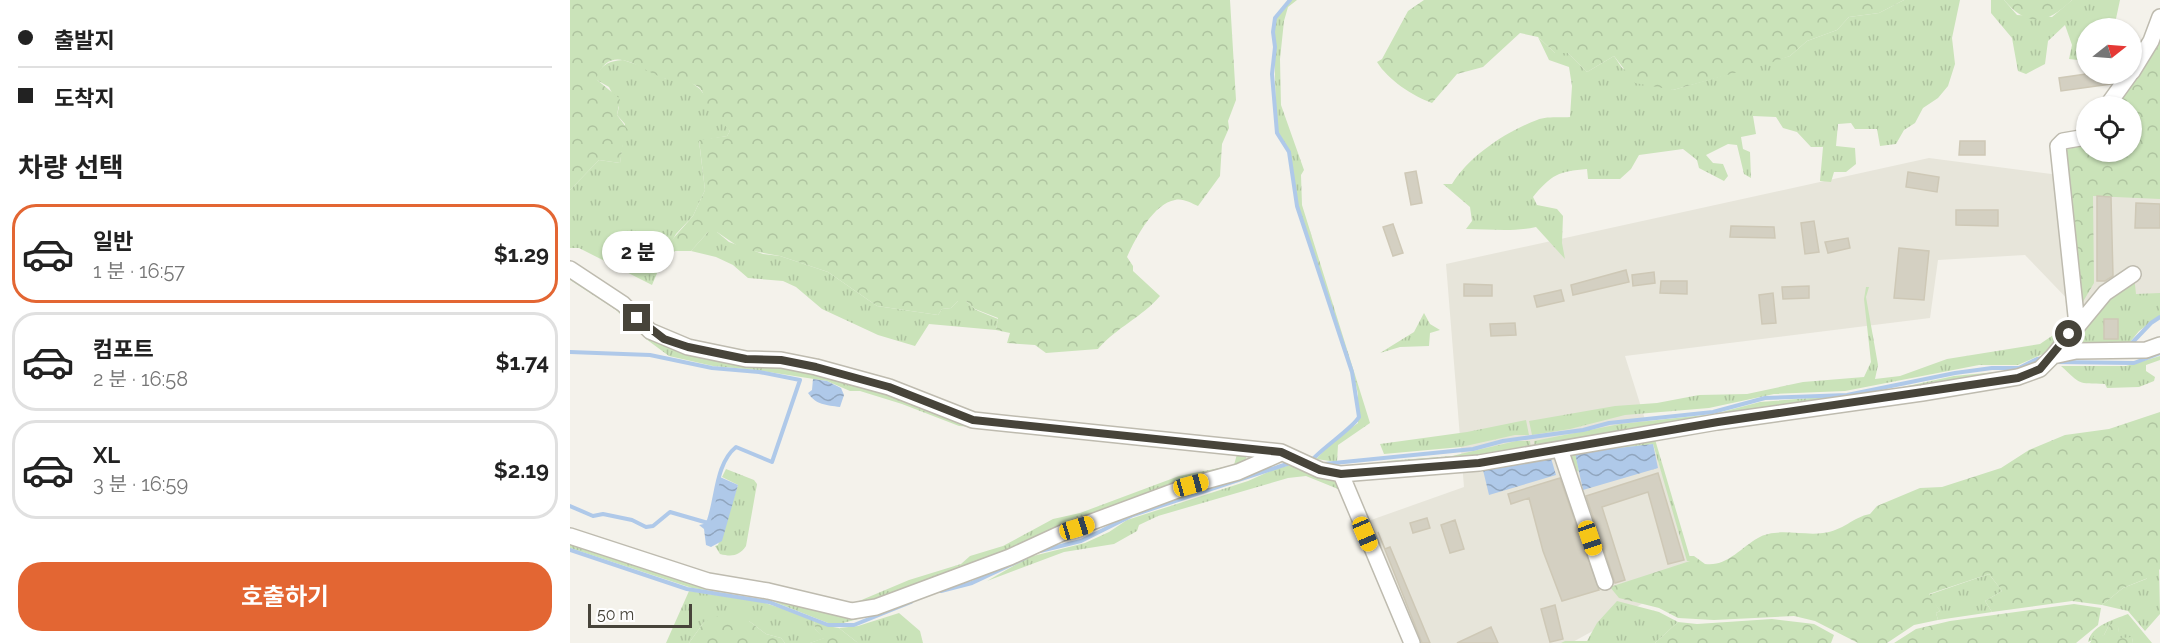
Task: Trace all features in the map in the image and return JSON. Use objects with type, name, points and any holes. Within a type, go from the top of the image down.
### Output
[{"type":"street","points":[[2142,55],[2151,41],[2160,16]]},
{"type":"street","points":[[2076,139],[2063,141],[2058,146],[2077,325]]},
{"type":"street","points":[[570,269],[623,304],[650,331],[688,347],[746,359],[781,360],[816,367],[889,387],[973,420],[1281,452],[1320,470],[1341,474],[1479,463],[1718,422],[2018,378],[2040,369],[2105,292],[2133,274]]},
{"type":"street","points":[[2053,356],[2094,350],[2146,351],[2160,345]]},
{"type":"street","points":[[1560,449],[1605,582]]},
{"type":"street","points":[[570,536],[708,581],[768,591],[852,611],[876,608],[1010,557],[1062,533],[1191,485],[1238,472],[1281,452]]},
{"type":"street","points":[[1341,474],[1412,643]]},
{"type":"shaded area","points":[[1929,158],[2160,188],[2160,312],[2076,308],[2025,255],[1938,260],[1930,318],[1625,356],[1694,575],[1571,643],[1404,643],[1357,525],[1464,487],[1446,264]]},
{"type":"green space","points":[[570,0],[1230,0],[1236,100],[1228,121],[1229,128],[1222,144],[1220,176],[1198,206],[1178,200],[1160,208],[1146,223],[1127,257],[1133,266],[1133,271],[1160,296],[1098,349],[1046,353],[1035,345],[1007,343],[1010,333],[996,330],[998,318],[975,309],[966,301],[958,301],[951,308],[942,309],[938,315],[877,306],[828,272],[780,256],[742,249],[717,232],[708,232],[691,251],[675,251],[662,264],[671,241],[693,216],[705,190],[699,140],[727,136],[730,131],[704,102],[704,95],[697,86],[666,79],[628,61],[610,61],[602,67],[596,79],[620,99],[617,115],[629,131],[624,138],[620,163],[599,160],[570,190]]},
{"type":"green space","points":[[1291,0],[1297,0],[1288,7],[1284,21],[1280,59],[1281,105],[1304,170],[1301,175],[1302,205],[1370,423],[1338,445],[1337,462],[1316,459],[1334,440],[1358,423],[1358,394],[1353,372],[1297,205],[1290,152],[1278,133],[1274,32],[1276,18]]},
{"type":"green space","points":[[1424,0],[1904,0],[1879,13],[1849,17],[1837,30],[1807,41],[1790,56],[1673,90],[1635,83],[1614,56],[1587,72],[1568,53],[1555,53],[1538,37],[1520,33],[1483,67],[1457,74],[1432,103],[1401,87],[1377,62],[1382,59],[1408,11]]},
{"type":"green space","points":[[1904,0],[1960,0],[1952,38],[1955,64],[1948,86],[1938,98],[1923,108],[1915,123],[1904,130],[1896,144],[1880,146],[1877,129],[1855,129],[1851,123],[1838,124],[1836,146],[1855,148],[1856,164],[1846,172],[1834,172],[1831,182],[1820,181],[1823,147],[1811,147],[1797,132],[1783,128],[1776,117],[1753,116],[1756,134],[1741,137],[1743,149],[1750,152],[1751,178],[1744,174],[1737,145],[1728,144],[1706,155],[1713,163],[1723,164],[1728,176],[1724,181],[1699,168],[1697,160],[1683,149],[1639,155],[1631,169],[1620,179],[1588,179],[1587,169],[1569,171],[1551,179],[1533,197],[1537,205],[1557,209],[1563,216],[1562,243],[1565,259],[1536,227],[1510,230],[1466,229],[1472,221],[1470,207],[1443,184],[1452,184],[1478,154],[1513,131],[1541,119],[1570,117],[1572,86],[1569,67],[1549,60],[1538,37],[1555,53],[1568,53],[1587,72],[1614,56],[1622,68],[1673,90],[1790,56],[1807,41],[1837,30],[1849,17],[1879,13]]},
{"type":"green space","points":[[1991,0],[2004,0],[2017,15],[2052,17],[2072,0],[2120,0],[2116,18],[2076,18],[2076,60],[2069,59],[2072,45],[2065,25],[2048,41],[2045,64],[2026,74],[2018,71],[2012,38],[1991,13]]},
{"type":"green space","points":[[2004,0],[2072,0],[2054,14],[2038,20],[2021,15]]},
{"type":"green space","points":[[2160,26],[2160,199],[2093,196],[2094,283],[2077,312],[2063,150],[2076,147],[2076,162],[2142,162],[2142,96],[2119,96],[2126,84],[2142,84],[2142,57]]},
{"type":"green space","points":[[623,60],[647,68],[666,79],[679,79],[692,83],[700,89],[730,131],[727,136],[699,141],[705,190],[693,216],[676,234],[667,250],[652,285],[579,248],[570,248],[570,190],[599,160],[620,163],[625,124],[617,115],[619,107],[609,87],[595,79],[606,65],[613,61]]},
{"type":"green space","points":[[708,232],[717,232],[729,242],[763,254],[780,256],[828,272],[877,306],[938,315],[942,309],[951,308],[958,301],[966,301],[976,310],[998,319],[996,330],[929,324],[915,346],[878,335],[822,309],[796,287],[783,281],[748,278],[733,265],[716,257],[691,251]]},
{"type":"green space","points":[[2134,275],[2136,294],[2160,293],[2160,316],[2139,331],[2126,347],[2078,345],[2081,324]]},
{"type":"green space","points":[[570,276],[624,312],[643,331],[779,366],[849,381],[988,428],[959,426],[902,404],[860,391],[850,391],[827,381],[713,366],[669,356],[646,339],[616,310],[570,280]]},
{"type":"green space","points":[[1866,287],[1869,287],[1866,297],[1878,365],[1875,379],[1900,376],[1947,359],[2040,344],[2068,325],[2045,353],[2018,365],[1979,365],[1845,391],[1774,394],[1709,408],[1625,415],[1570,429],[1532,435],[1529,421],[1615,406],[1657,403],[1699,395],[1747,394],[1803,382],[1864,377],[1871,362],[1864,299]]},
{"type":"green space","points":[[1424,313],[1430,324],[1440,330],[1430,333],[1429,346],[1400,347],[1380,353],[1414,332]]},
{"type":"green space","points":[[2160,356],[2160,360],[2146,365],[2146,371],[2155,377],[2154,381],[2139,387],[2107,388],[2105,384],[2080,382],[2061,366],[2126,366]]},
{"type":"green space","points":[[2037,368],[1535,450],[1534,441],[1620,424],[1714,414],[1760,402],[1875,393],[1954,376]]},
{"type":"green space","points":[[2160,412],[2160,569],[2153,576],[2123,588],[2102,605],[2072,601],[1992,612],[1985,601],[2002,591],[1989,574],[1929,594],[1940,611],[1936,613],[1938,620],[1914,625],[1887,643],[1858,643],[1815,621],[1794,616],[1714,620],[1678,618],[1659,608],[1619,598],[1610,587],[1690,561],[1689,556],[1694,556],[1705,564],[1720,563],[1758,538],[1773,533],[1830,532],[1870,514],[1877,506],[1920,488],[1942,487],[2001,468],[2029,450],[2065,435],[2109,429]]},
{"type":"green space","points":[[1526,420],[1529,435],[1515,435],[1461,447],[1384,454],[1380,444],[1467,432]]},
{"type":"green space","points":[[1654,436],[1691,561],[1687,561],[1653,444],[1575,453],[1579,471],[1576,472],[1570,452]]},
{"type":"green space","points":[[1516,441],[1530,441],[1531,450],[1388,468],[1387,461],[1452,456]]},
{"type":"green space","points":[[1237,454],[1245,455],[1247,460],[1244,465],[1031,542],[865,607],[728,577],[852,604],[909,580],[961,564],[970,556],[1003,546],[1053,519],[1080,513],[1179,476],[1234,465]]},
{"type":"green space","points":[[1295,464],[1332,478],[1343,491],[1306,476],[1288,478],[1158,516],[1139,525],[1137,531],[1114,544],[1064,552],[987,581],[1029,557],[1085,543],[1109,532],[1127,520]]},
{"type":"green space","points":[[726,469],[754,480],[757,484],[746,546],[738,554],[732,555],[720,554],[715,546],[718,545],[738,485],[722,477]]},
{"type":"green space","points":[[570,538],[852,613],[858,619],[843,623],[828,623],[767,599],[692,588],[570,548]]},
{"type":"green space","points":[[2159,568],[2160,614],[2145,631],[2128,611],[2102,605],[2123,588],[2146,579]]},
{"type":"green space","points":[[1989,574],[2002,591],[1985,601],[1992,612],[1938,620],[1936,613],[1940,611],[1928,595]]},
{"type":"green space","points":[[689,591],[762,602],[814,619],[815,629],[825,638],[810,643],[785,643],[781,638],[766,634],[749,621],[704,622],[689,643],[666,643]]},
{"type":"green space","points":[[1617,601],[1659,612],[1678,622],[1655,643],[1561,643],[1587,641],[1597,623]]},
{"type":"green space","points":[[2074,604],[2101,608],[2098,625],[2076,643],[1894,643],[1916,629],[1950,621]]},
{"type":"green space","points":[[899,613],[920,631],[923,643],[858,643],[839,628],[858,626]]},
{"type":"green space","points":[[723,614],[749,621],[766,634],[781,638],[785,643],[689,643],[704,622]]},
{"type":"green space","points":[[2128,614],[2152,643],[2133,643],[2132,638],[2119,638],[2118,627],[2109,625],[2104,635],[2088,642],[2098,627]]},
{"type":"green space","points":[[814,619],[827,626],[839,628],[858,643],[810,643],[824,638],[815,629]]},
{"type":"green space","points":[[1772,619],[1814,624],[1834,635],[1831,643],[1655,643],[1678,622],[1697,624]]},
{"type":"green space","points":[[2114,623],[2118,627],[2120,638],[2132,637],[2133,643],[2090,643],[2094,636],[2104,635],[2109,625]]},
{"type":"water","points":[[813,379],[827,381],[841,388],[844,395],[840,407],[822,404],[811,397],[808,393],[812,390]]},
{"type":"water","points":[[1653,444],[1658,468],[1583,490],[1575,453]]},
{"type":"water","points":[[1551,458],[1556,475],[1489,495],[1483,470]]},
{"type":"water","points":[[720,477],[738,485],[722,541],[711,547],[706,545],[704,529],[699,525],[708,523]]},
{"type":"building","points":[[2076,75],[2076,84],[2111,84],[2061,91],[2059,78]]},
{"type":"building","points":[[1960,141],[1985,141],[1985,155],[1959,155]]},
{"type":"building","points":[[1416,171],[1422,203],[1411,205],[1405,173]]},
{"type":"building","points":[[1908,172],[1939,177],[1937,192],[1906,187]]},
{"type":"building","points":[[2097,196],[2111,197],[2113,276],[2105,281],[2097,281]]},
{"type":"building","points":[[2136,203],[2160,204],[2160,228],[2135,228]]},
{"type":"building","points":[[1956,210],[1998,210],[1998,226],[1956,225]]},
{"type":"building","points":[[1814,221],[1819,252],[1805,254],[1801,223]]},
{"type":"building","points":[[1393,224],[1403,253],[1393,256],[1383,227]]},
{"type":"building","points":[[1731,226],[1774,227],[1775,238],[1730,237]]},
{"type":"building","points":[[1848,238],[1850,248],[1828,253],[1825,242]]},
{"type":"building","points":[[1899,248],[1929,251],[1924,300],[1894,298]]},
{"type":"building","points":[[1626,270],[1629,282],[1573,295],[1571,285]]},
{"type":"building","points":[[1654,272],[1655,283],[1633,286],[1632,275]]},
{"type":"building","points":[[1661,281],[1687,281],[1687,294],[1660,293]]},
{"type":"building","points":[[1464,284],[1492,285],[1492,296],[1464,296]]},
{"type":"building","points":[[1809,286],[1809,298],[1783,299],[1782,287]]},
{"type":"building","points":[[1561,290],[1564,301],[1537,307],[1534,296]]},
{"type":"building","points":[[1773,293],[1776,323],[1762,324],[1759,295]]},
{"type":"building","points":[[2104,319],[2118,319],[2118,339],[2104,339]]},
{"type":"building","points":[[1515,323],[1516,335],[1491,336],[1490,324]]},
{"type":"building","points":[[1658,473],[1684,560],[1668,564],[1648,492],[1602,507],[1625,580],[1615,583],[1586,496]]},
{"type":"building","points":[[1560,478],[1599,590],[1562,601],[1543,551],[1529,498],[1511,504],[1508,494]]},
{"type":"building","points":[[1427,518],[1430,528],[1413,533],[1410,523]]},
{"type":"building","points":[[1455,520],[1464,549],[1450,553],[1441,525]]},
{"type":"building","points":[[1378,532],[1385,549],[1390,547],[1430,643],[1422,643]]},
{"type":"building","points":[[1555,605],[1563,639],[1550,642],[1541,609]]},
{"type":"building","points":[[1491,627],[1498,643],[1457,643]]},
{"type":"waterway","points":[[1290,0],[1275,18],[1273,32],[1275,47],[1272,74],[1277,133],[1289,152],[1297,206],[1352,372],[1359,417],[1351,427],[1311,461]]},
{"type":"waterway","points":[[2130,345],[2160,317]]},
{"type":"waterway","points":[[570,352],[650,355],[712,368],[759,372],[800,380],[772,462],[736,447],[729,454],[720,472],[708,523],[670,512],[653,526],[646,527],[632,520],[603,514],[593,516],[570,506]]},
{"type":"waterway","points":[[2055,362],[2134,363],[2160,353]]},
{"type":"waterway","points":[[1324,464],[1473,449],[1503,441],[1583,430],[1609,423],[1713,412],[1765,398],[1847,395],[1955,373],[1992,368],[2019,368],[2037,359],[2045,358]]},
{"type":"waterway","points":[[1040,551],[1081,541],[1133,515],[1290,463]]},
{"type":"waterway","points":[[570,550],[687,589],[769,602],[828,625],[854,625],[911,602]]},
{"type":"waterway","points":[[941,591],[972,583],[1025,558]]},
{"type":"route","points":[[637,318],[650,331],[664,339],[688,347],[723,356],[781,360],[816,367],[889,387],[950,413],[973,420],[1281,452],[1320,470],[1341,474],[1479,463],[1718,422],[2018,378],[2040,369],[2069,334]]}]
